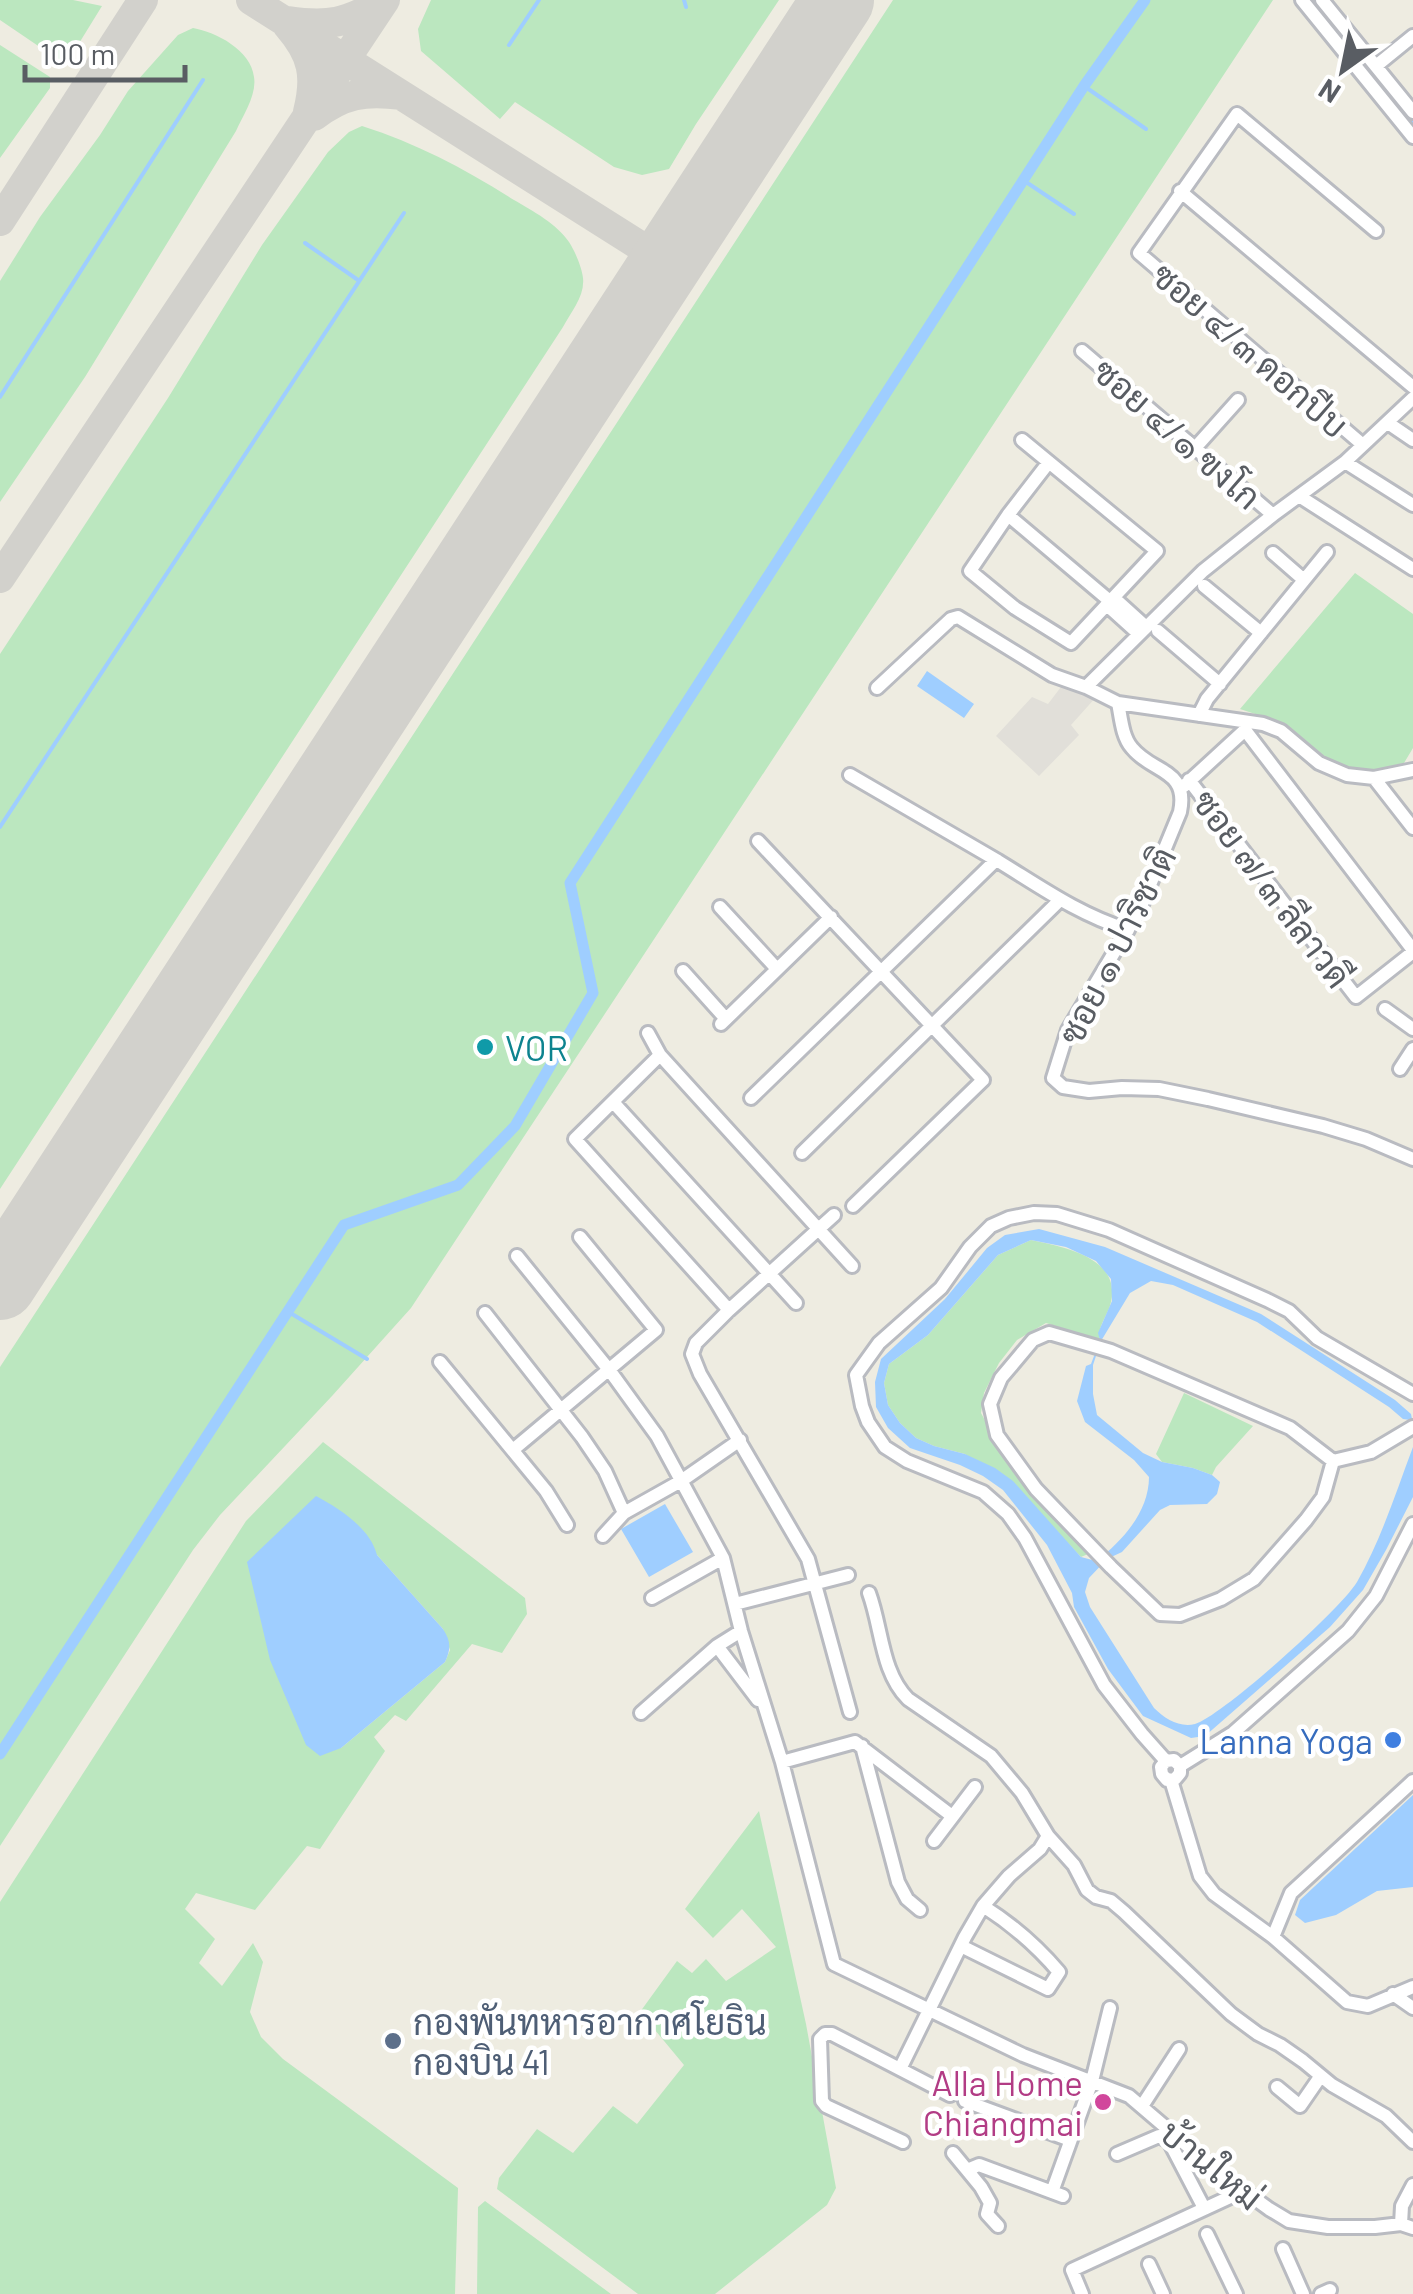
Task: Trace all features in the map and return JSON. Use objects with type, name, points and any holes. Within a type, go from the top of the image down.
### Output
[{"type":"street","points":[[1322,0],[1413,112]]},
{"type":"street","points":[[1296,2],[1413,137]]},
{"type":"street","points":[[1376,66],[1413,36]]},
{"type":"street","points":[[1376,231],[1237,114],[1180,191],[1413,387]]},
{"type":"street","name":"ซอย ๔/๓ ดอกปีบ","points":[[1180,191],[1138,253],[1363,446]]},
{"type":"street","name":"ซอย ๔/๑ ฃงโก","points":[[1082,351],[1273,515]]},
{"type":"street","points":[[1086,687],[1147,631],[1203,571],[1345,462],[1413,398]]},
{"type":"street","points":[[1196,448],[1238,400]]},
{"type":"street","points":[[1388,423],[1413,440]]},
{"type":"street","points":[[1022,440],[1049,462],[1157,552],[1071,643],[1015,608],[970,571],[1049,462]]},
{"type":"street","points":[[1345,462],[1413,505]]},
{"type":"street","points":[[1299,496],[1413,569]]},
{"type":"street","points":[[1008,515],[1147,631],[1220,684]]},
{"type":"street","points":[[1199,715],[1207,699],[1327,552]]},
{"type":"street","points":[[1273,553],[1304,580]]},
{"type":"street","points":[[1204,586],[1260,634]]},
{"type":"street","points":[[876,688],[950,619],[958,617],[1052,675],[1118,703],[1280,730],[1310,756],[1348,776],[1374,778],[1413,770]]},
{"type":"street","points":[[1118,703],[1132,749],[1185,784],[1246,726]]},
{"type":"street","points":[[1246,726],[1413,951]]},
{"type":"street","points":[[850,775],[1094,919],[1128,930]]},
{"type":"street","points":[[1374,778],[1413,828]]},
{"type":"street","name":"ซอย ๑ ปาริชาติ","points":[[1185,784],[1180,812],[1140,909],[1068,1030],[1053,1078],[1063,1088],[1088,1091],[1159,1089],[1322,1126],[1413,1159]]},
{"type":"street","name":"ซอย ๗/๓ ลีลาวดี","points":[[1185,784],[1356,997],[1413,951]]},
{"type":"street","points":[[758,841],[983,1080],[852,1206]]},
{"type":"street","points":[[752,1098],[996,860]]},
{"type":"street","points":[[802,1153],[1060,900]]},
{"type":"street","points":[[720,907],[777,969]]},
{"type":"street","points":[[684,970],[724,1022],[830,917]]},
{"type":"street","points":[[1385,1010],[1413,1029]]},
{"type":"street","points":[[648,1033],[660,1055],[852,1266]]},
{"type":"street","points":[[1400,1069],[1413,1049]]},
{"type":"street","points":[[660,1055],[575,1139],[729,1310]]},
{"type":"street","points":[[613,1102],[796,1303]]},
{"type":"street","points":[[1413,1394],[1317,1338],[1289,1311],[1268,1300],[1109,1230],[1057,1214],[1034,1212],[990,1226],[942,1288],[879,1342],[856,1375],[868,1422],[886,1447],[907,1461],[984,1492],[1026,1538],[1104,1685],[1142,1734],[1173,1763],[1178,1777],[1171,1780],[1200,1876],[1214,1894],[1274,1938],[1347,2002],[1368,2006],[1413,1987]]},
{"type":"street","points":[[834,1215],[729,1310],[696,1343],[692,1354],[808,1559],[850,1712]]},
{"type":"street","points":[[514,1449],[656,1330],[580,1237]]},
{"type":"street","points":[[518,1256],[657,1436],[723,1558],[740,1631],[782,1762],[855,1742],[952,1816]]},
{"type":"street","points":[[485,1313],[605,1472],[624,1513]]},
{"type":"street","points":[[1050,1333],[1111,1351],[1290,1428],[1333,1461],[1323,1496],[1254,1578],[1221,1599],[1180,1615],[1160,1614],[1036,1489],[997,1435],[990,1404],[1001,1378],[1033,1340],[1050,1333]]},
{"type":"street","points":[[440,1362],[514,1449],[567,1525]]},
{"type":"street","points":[[1333,1461],[1371,1452],[1412,1427]]},
{"type":"street","points":[[604,1536],[624,1513],[681,1481],[740,1440]]},
{"type":"street","points":[[1173,1763],[1190,1762],[1233,1733],[1348,1631],[1376,1596],[1413,1524]]},
{"type":"street","points":[[652,1598],[723,1558]]},
{"type":"street","points":[[735,1604],[848,1575]]},
{"type":"street","points":[[869,1593],[896,1688],[991,1756],[1022,1793],[1048,1836],[1074,1864],[1087,1890],[1124,1912],[1231,2014],[1292,2053],[1320,2077],[1386,2116],[1413,2142]]},
{"type":"street","points":[[641,1713],[717,1646],[740,1631]]},
{"type":"street","points":[[717,1646],[765,1709]]},
{"type":"street","points":[[862,1746],[898,1882],[907,1899],[920,1910]]},
{"type":"street","name":"บ้านใหม่","points":[[782,1762],[834,1964],[1023,2055],[1129,2096],[1243,2191],[1290,2221],[1309,2226],[1407,2226]]},
{"type":"street","points":[[1274,1938],[1291,1893],[1413,1781]]},
{"type":"street","points":[[934,1840],[974,1787]]},
{"type":"street","points":[[900,2069],[982,1906],[1040,1849],[1048,1836]]},
{"type":"street","points":[[961,1946],[1048,1989],[1059,1972],[1026,1936],[982,1906]]},
{"type":"street","points":[[1392,1994],[1413,2008]]},
{"type":"street","points":[[967,2170],[979,2165],[1057,2194],[1110,2008]]},
{"type":"street","points":[[903,2142],[822,2101],[820,2039],[825,2034],[832,2034],[950,2095]]},
{"type":"street","points":[[1142,2106],[1180,2049]]},
{"type":"street","points":[[1277,2087],[1300,2106],[1320,2077]]},
{"type":"street","points":[[965,2101],[1070,2140]]},
{"type":"street","points":[[1117,2154],[1158,2136],[1169,2142],[1204,2208]]},
{"type":"street","points":[[953,2153],[981,2187],[990,2203],[987,2214],[998,2226]]},
{"type":"street","points":[[1407,2226],[1402,2206],[1413,2186]]},
{"type":"street","points":[[1082,2294],[1072,2270],[1243,2191]]},
{"type":"street","points":[[1207,2234],[1236,2294]]},
{"type":"street","points":[[1283,2249],[1304,2294]]},
{"type":"street","points":[[1149,2264],[1164,2294]]},
{"type":"shaded area","points":[[1064,683],[1097,696],[1071,725],[1079,735],[1039,776],[996,736],[1032,697],[1048,704]]},
{"type":"green space","points":[[0,0],[73,0],[102,6],[65,60],[56,58],[0,20]]},
{"type":"green space","points":[[431,0],[779,0],[669,169],[642,175],[614,167],[515,102],[500,119],[421,51],[418,29]]},
{"type":"green space","points":[[893,0],[1273,0],[411,1308],[220,1515],[193,1550],[0,1846],[0,1367]]},
{"type":"green space","points":[[193,28],[222,38],[246,59],[254,77],[249,105],[85,377],[0,502],[0,281],[128,91],[178,35]]},
{"type":"green space","points":[[0,45],[50,77],[50,88],[0,158]]},
{"type":"green space","points":[[362,126],[441,158],[537,213],[569,242],[582,274],[582,291],[563,327],[0,1189],[0,654],[168,398],[262,245],[328,152],[349,132]]},
{"type":"green space","points":[[1355,573],[1413,614],[1413,748],[1404,763],[1380,769],[1351,769],[1325,757],[1286,724],[1240,709]]},
{"type":"green space","points":[[1031,1240],[1073,1251],[1099,1264],[1112,1287],[1110,1307],[1100,1340],[1046,1323],[1017,1340],[999,1363],[984,1393],[981,1413],[1006,1460],[1088,1554],[1081,1557],[1039,1512],[965,1454],[916,1438],[888,1405],[884,1383],[889,1364],[928,1335],[998,1255]]},
{"type":"green space","points":[[1184,1393],[1253,1426],[1212,1475],[1162,1462],[1156,1454]]},
{"type":"green space","points":[[323,1442],[525,1598],[527,1614],[502,1653],[472,1644],[406,1721],[395,1715],[374,1737],[385,1751],[320,1849],[307,1846],[255,1910],[196,1893],[185,1909],[215,1939],[199,1963],[222,1986],[253,1943],[263,1962],[250,2012],[261,2037],[283,2059],[458,2188],[455,2294],[0,2294],[0,1902],[246,1521]],"holes":[[[377,1555],[443,1629],[450,1650],[445,1662],[341,1748]]]},
{"type":"green space","points":[[759,1811],[806,2024],[836,2188],[827,2205],[715,2294],[638,2294],[497,2189],[499,2178],[537,2129],[573,2153],[613,2106],[637,2124],[684,2065],[640,2012],[677,1961],[692,1973],[706,1959],[726,1981],[776,1947],[742,1909],[713,1938],[685,1909]]},
{"type":"green space","points":[[485,2201],[611,2294],[477,2294],[478,2207]]},
{"type":"water","points":[[927,671],[974,704],[964,718],[917,686]]},
{"type":"water","points":[[1039,1229],[1105,1247],[1261,1314],[1411,1414],[1413,1424],[1257,1322],[1173,1285],[1151,1281],[1130,1293],[1101,1341],[1093,1365],[1097,1415],[1143,1453],[1212,1475],[1220,1482],[1217,1494],[1207,1504],[1170,1505],[1160,1510],[1122,1552],[1107,1559],[1089,1578],[1085,1592],[1090,1607],[1154,1708],[1168,1719],[1189,1725],[1209,1717],[1280,1660],[1347,1596],[1373,1550],[1413,1447],[1413,1497],[1363,1590],[1330,1627],[1205,1736],[1191,1738],[1143,1716],[1108,1669],[1074,1607],[1072,1593],[1047,1545],[1003,1490],[960,1465],[910,1448],[888,1428],[876,1407],[875,1382],[881,1359],[945,1299],[987,1248],[1005,1235]],"holes":[[[1031,1240],[1066,1247],[1096,1261],[1111,1279],[1112,1301],[1098,1333],[1100,1340],[1091,1364],[1086,1366],[1077,1401],[1085,1422],[1134,1460],[1149,1477],[1145,1502],[1133,1524],[1096,1561],[1081,1557],[1013,1481],[995,1468],[916,1438],[888,1405],[884,1383],[889,1364],[928,1335],[998,1255]]]},
{"type":"water","points":[[316,1496],[361,1528],[377,1555],[443,1629],[449,1645],[445,1662],[341,1748],[320,1756],[306,1745],[270,1660],[247,1562]]},
{"type":"water","points":[[665,1504],[693,1552],[649,1577],[621,1529]]},
{"type":"water","points":[[1413,1795],[1413,1887],[1377,1891],[1336,1915],[1305,1923],[1295,1915],[1300,1900]]},
{"type":"waterway","points":[[509,45],[539,0]]},
{"type":"waterway","points":[[684,0],[686,7]]},
{"type":"waterway","points":[[0,1754],[344,1225],[458,1185],[515,1126],[593,993],[570,883],[1084,86],[1145,0]]},
{"type":"waterway","points":[[1314,0],[1413,124]]},
{"type":"waterway","points":[[0,397],[203,80]]},
{"type":"waterway","points":[[1084,86],[1146,129]]},
{"type":"waterway","points":[[1023,180],[1074,214]]},
{"type":"waterway","points":[[0,827],[404,213]]},
{"type":"waterway","points":[[305,243],[358,280]]},
{"type":"waterway","points":[[889,970],[932,1016]]},
{"type":"waterway","points":[[943,1028],[961,1048]]},
{"type":"waterway","points":[[287,1311],[367,1359]]},
{"type":"taxiway","points":[[0,221],[143,0]]},
{"type":"taxiway","points":[[251,0],[667,263]]},
{"type":"taxiway","points":[[0,578],[385,0]]},
{"type":"taxiway","points":[[288,21],[337,22],[382,2]]},
{"type":"taxiway","points":[[288,26],[311,66],[308,112]]},
{"type":"taxiway","points":[[314,116],[355,95],[401,95]]},
{"type":"runway","points":[[0,1284],[838,0]]},
{"type":"place","name":"VOR","points":[[485,1047]]},
{"type":"place","name":"Lanna Yoga","points":[[1393,1740]]},
{"type":"place","name":"กองพันทหารอากาศโยธิน กองบิน 41","points":[[393,2041]]},
{"type":"place","name":"Alla Home Chiangmai","points":[[1103,2102]]}]
